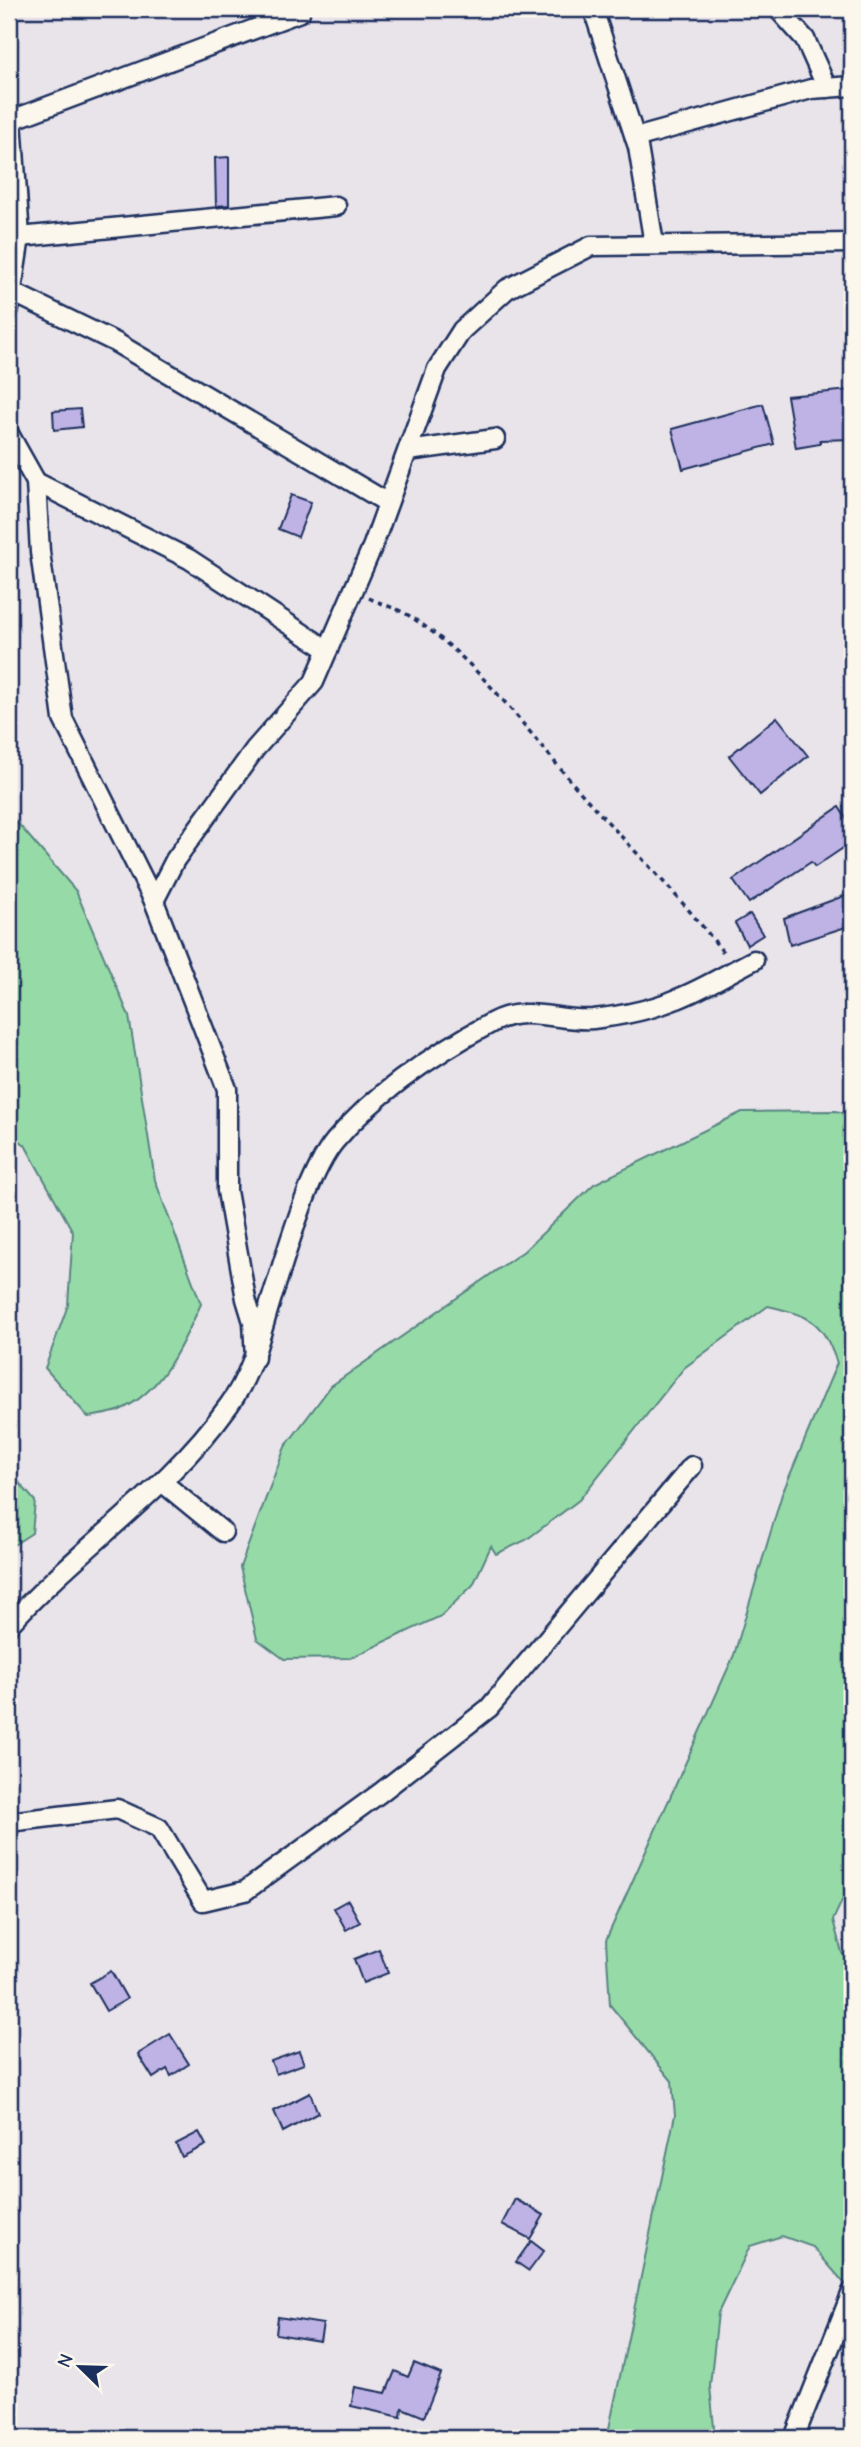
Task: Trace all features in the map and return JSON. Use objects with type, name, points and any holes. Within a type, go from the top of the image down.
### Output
[{"type":"street","points":[[9,309],[14,236],[10,121],[300,12],[300,9]]},
{"type":"street","points":[[593,9],[635,138],[654,244]]},
{"type":"street","points":[[778,9],[805,39],[827,88]]},
{"type":"street","points":[[635,138],[811,89],[852,86]]},
{"type":"street","points":[[14,236],[336,206]]},
{"type":"street","points":[[154,901],[175,860],[255,749],[314,682],[388,503],[438,369],[462,330],[507,289],[591,246],[852,243]]},
{"type":"street","points":[[10,291],[115,342],[388,503]]},
{"type":"street","points":[[9,433],[36,482],[40,552],[63,719],[154,901],[227,1089],[227,1191],[246,1299],[253,1322],[255,1358]]},
{"type":"street","points":[[408,451],[495,439]]},
{"type":"street","points":[[36,482],[189,559],[328,650]]},
{"type":"street","points":[[9,1626],[57,1577],[194,1451],[231,1403],[255,1358],[275,1289],[313,1182],[334,1142],[387,1091],[421,1066],[484,1027],[516,1013],[591,1019],[676,1000],[754,960]]},
{"type":"street","points":[[9,1822],[117,1810],[159,1828],[203,1901],[245,1891],[380,1793],[488,1708],[692,1466]]},
{"type":"street","points":[[162,1482],[223,1532]]},
{"type":"street","points":[[794,2438],[852,2292]]},
{"type":"path","points":[[353,591],[406,614],[443,641],[515,712],[590,804],[687,905],[736,969]]},
{"type":"green space","points":[[9,813],[76,891],[129,1016],[155,1180],[201,1304],[170,1364],[149,1391],[120,1410],[88,1417],[45,1368],[68,1305],[73,1232],[25,1145],[9,1132]]},
{"type":"green space","points":[[836,1111],[852,1115],[852,1887],[847,1890],[833,1920],[842,1953],[852,1963],[852,2292],[813,2247],[782,2236],[750,2246],[718,2313],[710,2386],[715,2438],[607,2438],[675,2115],[672,2081],[610,2005],[606,1940],[734,1655],[782,1494],[837,1363],[832,1349],[813,1322],[795,1313],[768,1306],[684,1368],[579,1500],[526,1540],[496,1554],[491,1546],[473,1585],[441,1616],[350,1658],[284,1659],[257,1639],[240,1567],[285,1447],[331,1386],[524,1251],[594,1184],[742,1112]]},
{"type":"green space","points":[[9,1471],[35,1501],[32,1533],[9,1548]]},
{"type":"building","points":[[229,157],[229,205],[216,206],[215,158]]},
{"type":"building","points":[[850,390],[851,439],[820,440],[820,444],[796,448],[787,396]]},
{"type":"building","points":[[763,404],[774,444],[683,469],[672,429]]},
{"type":"building","points":[[80,409],[82,427],[54,430],[53,411]]},
{"type":"building","points":[[291,495],[311,502],[298,537],[278,529]]},
{"type":"building","points":[[777,717],[808,756],[760,795],[729,756]]},
{"type":"building","points":[[839,807],[852,827],[852,842],[815,867],[811,862],[749,903],[733,880]]},
{"type":"building","points":[[852,893],[852,925],[790,945],[784,918]]},
{"type":"building","points":[[750,914],[763,935],[747,945],[735,923]]},
{"type":"building","points":[[348,1900],[360,1922],[346,1930],[334,1908]]},
{"type":"building","points":[[379,1949],[388,1973],[363,1983],[354,1959]]},
{"type":"building","points":[[111,1971],[127,1999],[106,2011],[90,1983]]},
{"type":"building","points":[[170,2034],[189,2064],[171,2076],[167,2069],[153,2078],[138,2054]]},
{"type":"building","points":[[299,2051],[304,2064],[276,2074],[271,2061]]},
{"type":"building","points":[[310,2093],[318,2113],[283,2132],[274,2111]]},
{"type":"building","points":[[199,2132],[206,2145],[182,2157],[176,2144]]},
{"type":"building","points":[[515,2199],[544,2215],[530,2239],[502,2224]]},
{"type":"building","points":[[531,2241],[544,2251],[529,2271],[516,2262]]},
{"type":"building","points":[[278,2317],[323,2324],[320,2341],[276,2334]]},
{"type":"building","points":[[414,2363],[441,2374],[424,2417],[402,2408],[401,2417],[351,2406],[355,2387],[386,2393],[395,2371],[408,2377]]}]
